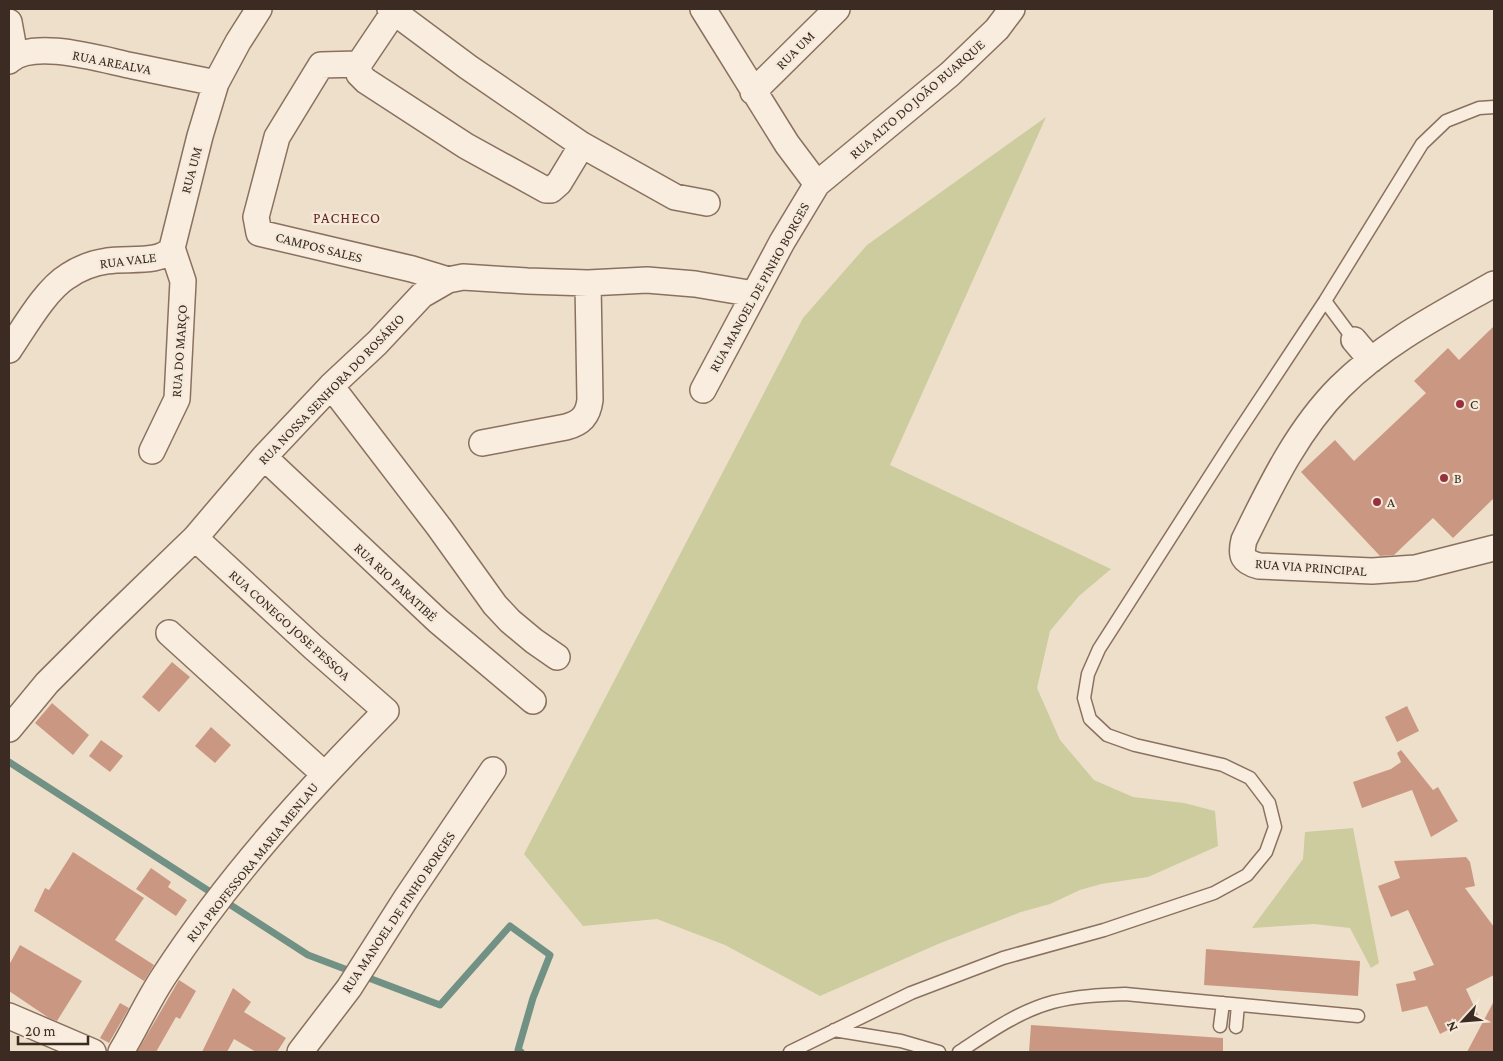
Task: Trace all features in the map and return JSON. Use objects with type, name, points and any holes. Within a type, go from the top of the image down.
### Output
[{"type":"street","name":"RUA UM","points":[[169,252],[216,83],[238,42],[259,9]]},
{"type":"street","points":[[703,9],[786,144],[817,184]]},
{"type":"street","name":"RUA UM","points":[[753,92],[836,9]]},
{"type":"street","name":"RUA ALTO DO JOÃO BUARQUE","points":[[817,184],[950,74],[996,29],[1012,9]]},
{"type":"street","points":[[582,145],[559,183],[551,190],[546,190],[466,146],[366,81],[359,69],[393,10],[468,67],[582,145],[675,197],[706,203]]},
{"type":"street","points":[[9,22],[12,58]]},
{"type":"street","name":"RUA AREALVA","points":[[12,58],[26,52],[59,51],[216,83]]},
{"type":"street","name":"CAMPOS SALES","points":[[359,69],[321,65],[277,137],[256,217],[260,233],[412,269],[448,280]]},
{"type":"street","name":"RUA MANOEL DE PINHO BORGES","points":[[703,390],[782,242],[817,184]]},
{"type":"street","name":"RUA VALE","points":[[9,350],[51,290],[66,276],[85,267],[109,260],[154,258],[169,252]]},
{"type":"street","name":"RUA DO MARÇO","points":[[152,451],[177,399],[183,281],[169,252]]},
{"type":"street","name":"RUA NOSSA SENHORA DO ROSÁRIO","points":[[9,729],[47,683],[196,538],[264,457],[331,386],[422,296],[448,280],[463,277],[588,283],[647,280],[695,284],[754,294]]},
{"type":"street","points":[[482,443],[576,424],[584,419],[590,400],[588,283]]},
{"type":"street","name":"RUA VIA PRINCIPAL","points":[[1494,284],[1422,325],[1371,360],[1340,387],[1306,428],[1273,480],[1246,534],[1241,551],[1243,558],[1249,564],[1372,571],[1414,568],[1494,548]]},
{"type":"street","points":[[1354,340],[1371,360]]},
{"type":"street","points":[[331,386],[439,527],[495,605],[516,626],[557,657]]},
{"type":"street","name":"RUA RIO PARATIBÉ","points":[[264,457],[438,622],[533,701]]},
{"type":"street","name":"RUA CONEGO JOSE PESSOA","points":[[196,538],[313,647],[386,711]]},
{"type":"street","points":[[168,633],[324,774]]},
{"type":"street","name":"RUA PROFESSORA MARIA MENLAU","points":[[122,1052],[162,978],[208,912],[324,774],[386,711]]},
{"type":"street","name":"RUA MANOEL DE PINHO BORGES","points":[[300,1052],[349,988],[407,897],[493,770]]},
{"type":"street","points":[[9,1016],[93,1052]]},
{"type":"lane","points":[[790,1052],[911,993],[1003,958],[1104,930],[1214,893],[1247,875],[1266,852],[1275,827],[1269,802],[1250,778],[1223,765],[1135,745],[1107,735],[1090,719],[1084,698],[1088,674],[1099,649],[1325,301],[1422,144],[1446,121],[1479,108],[1494,107]]},
{"type":"lane","points":[[1325,301],[1354,340]]},
{"type":"lane","points":[[959,1052],[1011,1019],[1052,1003],[1090,996],[1125,994],[1358,1016]]},
{"type":"lane","points":[[1220,1026],[1223,1003]]},
{"type":"lane","points":[[1236,1027],[1238,1005]]},
{"type":"lane","points":[[834,1030],[901,1041],[939,1052]]},
{"type":"green space","points":[[1046,117],[890,465],[1111,569],[1079,596],[1050,631],[1037,688],[1060,740],[1094,780],[1133,797],[1184,803],[1215,811],[1218,846],[1148,877],[1101,884],[1080,890],[1050,904],[1021,912],[938,944],[820,996],[725,945],[657,919],[583,926],[524,854],[803,318],[867,245]]},
{"type":"green space","points":[[1353,828],[1379,963],[1371,968],[1350,928],[1314,924],[1252,928],[1303,859],[1305,832]]},
{"type":"building","points":[[1494,326],[1494,498],[1453,538],[1433,518],[1394,555],[1380,556],[1301,472],[1335,440],[1354,461],[1426,393],[1414,381],[1448,348],[1459,360]]},
{"type":"building","points":[[172,662],[190,677],[159,712],[142,697]]},
{"type":"building","points":[[52,703],[89,735],[73,755],[35,723]]},
{"type":"building","points":[[1407,706],[1419,731],[1397,742],[1385,717]]},
{"type":"building","points":[[211,727],[231,745],[215,763],[195,746]]},
{"type":"building","points":[[101,740],[123,756],[110,772],[89,756]]},
{"type":"building","points":[[1401,750],[1433,790],[1438,787],[1458,821],[1431,837],[1412,790],[1362,808],[1353,782],[1391,769],[1401,762],[1397,753]]},
{"type":"building","points":[[73,852],[144,898],[115,940],[154,965],[144,981],[34,911],[45,888],[49,890]]},
{"type":"building","points":[[1466,857],[1470,862],[1475,886],[1465,888],[1494,927],[1494,975],[1466,989],[1478,1015],[1440,1034],[1427,1006],[1402,1012],[1396,984],[1416,980],[1413,972],[1434,965],[1408,910],[1391,917],[1378,886],[1400,878],[1394,861]]},
{"type":"building","points":[[151,868],[171,882],[168,887],[187,900],[176,916],[136,889]]},
{"type":"building","points":[[20,945],[82,981],[57,1021],[49,1018],[9,991],[9,965]]},
{"type":"building","points":[[1206,949],[1360,961],[1358,996],[1204,985]]},
{"type":"building","points":[[179,980],[196,991],[180,1019],[176,1017],[156,1052],[137,1052]]},
{"type":"building","points":[[233,988],[251,1002],[244,1012],[286,1038],[277,1052],[256,1052],[234,1039],[227,1052],[202,1052]]},
{"type":"building","points":[[1494,1001],[1494,1052],[1467,1052]]},
{"type":"building","points":[[120,1003],[129,1008],[109,1043],[100,1038]]},
{"type":"building","points":[[1031,1025],[1223,1038],[1223,1052],[1029,1052]]},
{"type":"waterway","points":[[9,762],[308,955],[440,1005],[510,926],[550,955],[533,998],[518,1050],[521,1052]]},
{"type":"place","name":"C","points":[[1460,404]]},
{"type":"place","name":"B","points":[[1444,478]]},
{"type":"place","name":"A","points":[[1377,502]]},
{"type":"district","name":"PACHECO","points":[[347,218]]}]
